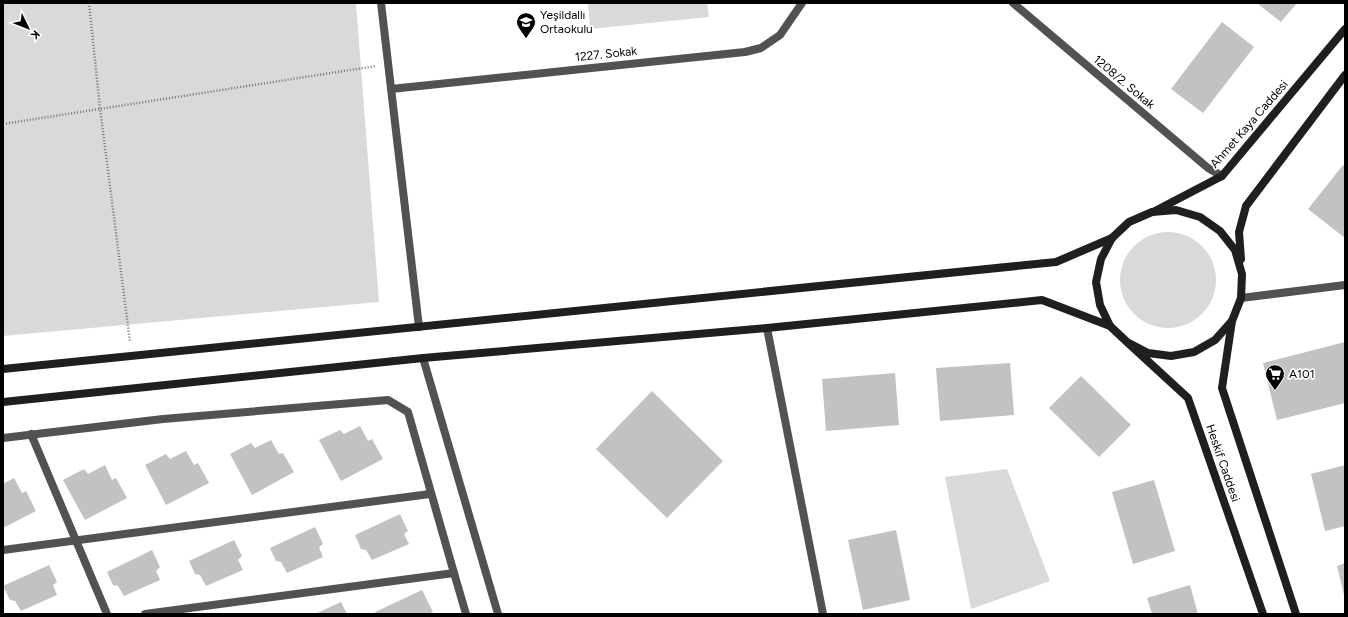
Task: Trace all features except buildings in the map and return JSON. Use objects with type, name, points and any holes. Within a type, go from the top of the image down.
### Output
[{"type":"main road","name":"Ahmet Kaya Caddesi","points":[[1112,238],[1130,222],[1222,176],[1345,29]]},
{"type":"main road","points":[[1296,614],[1222,388],[1232,321],[1241,298],[1242,274],[1239,232],[1246,206],[1345,75]]},
{"type":"main road","points":[[1152,212],[1176,210],[1200,217],[1220,231],[1235,250],[1242,274]]},
{"type":"main road","points":[[3,369],[1056,262],[1112,238]]},
{"type":"main road","points":[[1112,238],[1101,259],[1096,282],[1100,305],[1110,326],[1127,342],[1148,353],[1171,356],[1194,352],[1215,340],[1232,321]]},
{"type":"main road","points":[[3,402],[423,358],[767,328],[1042,300],[1110,326]]},
{"type":"main road","name":"Heskif Caddesi","points":[[1127,342],[1188,398],[1263,614]]},
{"type":"street","points":[[381,3],[419,327]]},
{"type":"street","name":"1227. Sokak","points":[[391,89],[745,52],[761,48],[780,35],[802,3]]},
{"type":"street","name":"1208/2. Sokak","points":[[1013,3],[1208,168],[1222,176]]},
{"type":"street","points":[[1241,298],[1345,285]]},
{"type":"street","points":[[767,328],[823,614]]},
{"type":"street","points":[[423,358],[498,614]]},
{"type":"street","points":[[3,438],[163,419],[388,400],[408,412],[430,494],[466,614]]},
{"type":"street","points":[[31,434],[107,614]]},
{"type":"street","points":[[3,550],[430,494]]},
{"type":"street","points":[[145,614],[454,573]]},
{"type":"path","points":[[89,3],[100,108],[132,356]]},
{"type":"path","points":[[3,124],[388,64]]},
{"type":"shaded area","points":[[3,3],[356,3],[379,302],[3,336]]},
{"type":"shaded area","points":[[588,3],[707,3],[709,17],[590,29]]},
{"type":"shaded area","points":[[1168,232],[1186,236],[1195,240],[1202,246],[1208,253],[1212,262],[1216,280],[1212,298],[1208,307],[1202,314],[1195,320],[1186,324],[1168,328],[1150,324],[1141,320],[1134,314],[1128,307],[1124,298],[1120,280],[1124,262],[1128,253],[1134,246],[1141,240],[1150,236]]},
{"type":"shaded area","points":[[1007,469],[1050,581],[971,609],[945,477]]},
{"type":"place","name":"Yeşildallı Ortaokulu","points":[[526,39]]},
{"type":"place","name":"A101","points":[[1275,391]]}]
